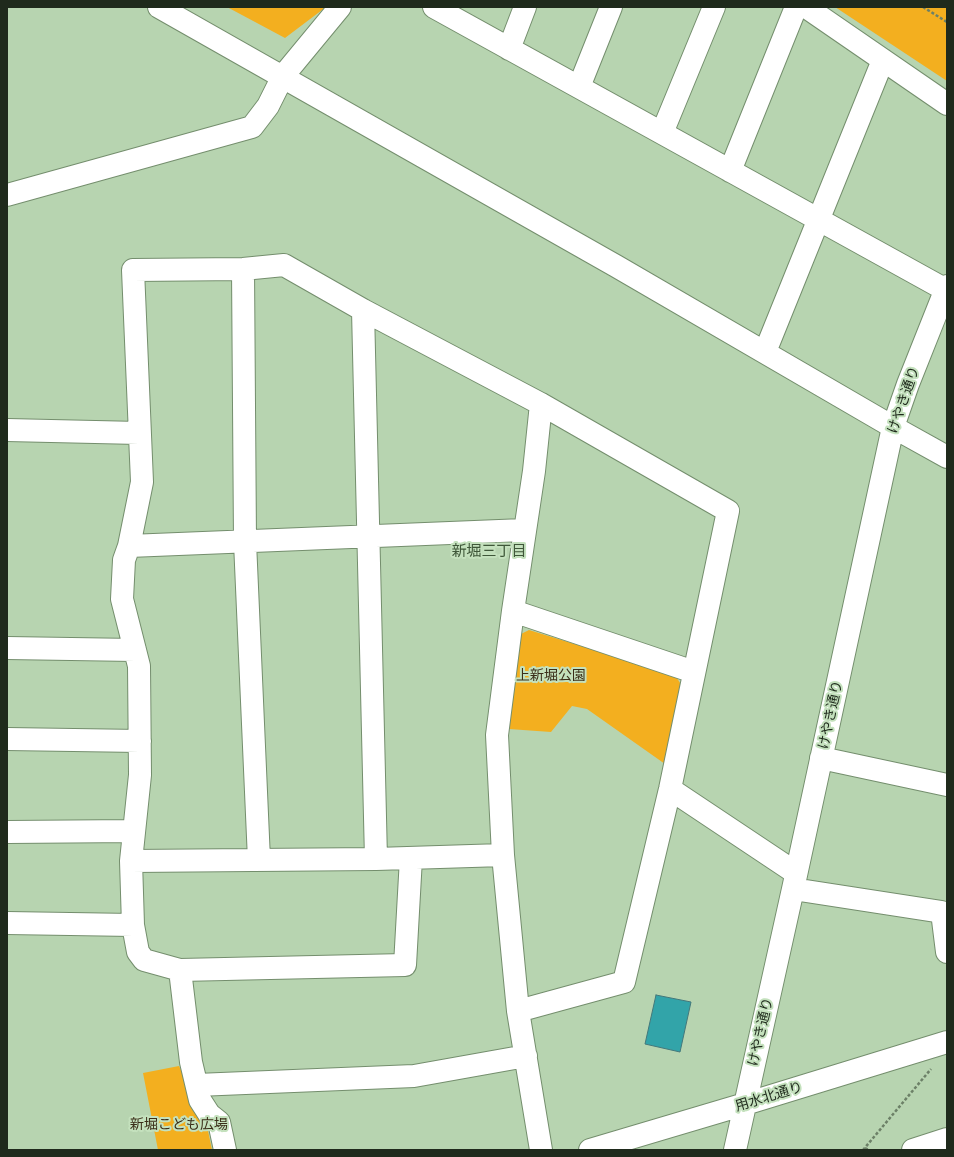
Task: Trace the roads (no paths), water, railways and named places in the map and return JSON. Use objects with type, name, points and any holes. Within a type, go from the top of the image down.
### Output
[{"type":"street","points":[[159,7],[616,266],[947,457]]},
{"type":"street","points":[[7,196],[252,128],[268,106],[283,76],[340,7]]},
{"type":"street","points":[[434,7],[819,220],[946,288]]},
{"type":"street","points":[[509,48],[525,7]]},
{"type":"street","points":[[579,87],[611,7]]},
{"type":"street","points":[[662,133],[714,7]]},
{"type":"street","points":[[730,170],[796,7]]},
{"type":"street","points":[[806,7],[947,104]]},
{"type":"street","points":[[765,352],[883,60]]},
{"type":"street","points":[[411,858],[405,965],[180,970],[144,960],[138,952],[133,924],[131,861],[140,775],[139,666],[122,599],[124,560],[129,546],[142,482],[133,270],[243,269],[284,265],[363,310],[541,404],[728,511],[670,790],[624,982],[518,1011]]},
{"type":"street","points":[[243,269],[245,542],[259,860]]},
{"type":"street","name":"けやき通り","points":[[734,1150],[795,881],[893,427],[908,384],[946,288]]},
{"type":"street","points":[[363,310],[376,859]]},
{"type":"street","points":[[541,404],[534,471],[524,530],[497,734],[503,855],[518,1011],[541,1150]]},
{"type":"street","points":[[7,430],[139,433]]},
{"type":"street","points":[[129,546],[524,530]]},
{"type":"street","points":[[513,611],[694,672]]},
{"type":"street","points":[[7,648],[135,650]]},
{"type":"street","points":[[7,739],[140,741]]},
{"type":"street","points":[[821,758],[947,786]]},
{"type":"street","points":[[670,790],[795,881],[945,912],[947,952]]},
{"type":"street","points":[[7,832],[134,831]]},
{"type":"street","points":[[131,861],[376,859],[503,855]]},
{"type":"street","points":[[7,924],[133,924]]},
{"type":"street","points":[[180,970],[191,1062],[200,1100],[209,1114],[219,1122],[225,1150]]},
{"type":"street","name":"用水北通り","points":[[590,1150],[947,1042]]},
{"type":"street","points":[[197,1085],[414,1076],[526,1056]]},
{"type":"street","points":[[913,1150],[947,1139]]},
{"type":"district","name":"新堀三丁目","points":[[489,552]]},
{"type":"park label","name":"上新堀公園","points":[[551,676]]},
{"type":"park label","name":"新堀こども広場","points":[[179,1125]]}]
